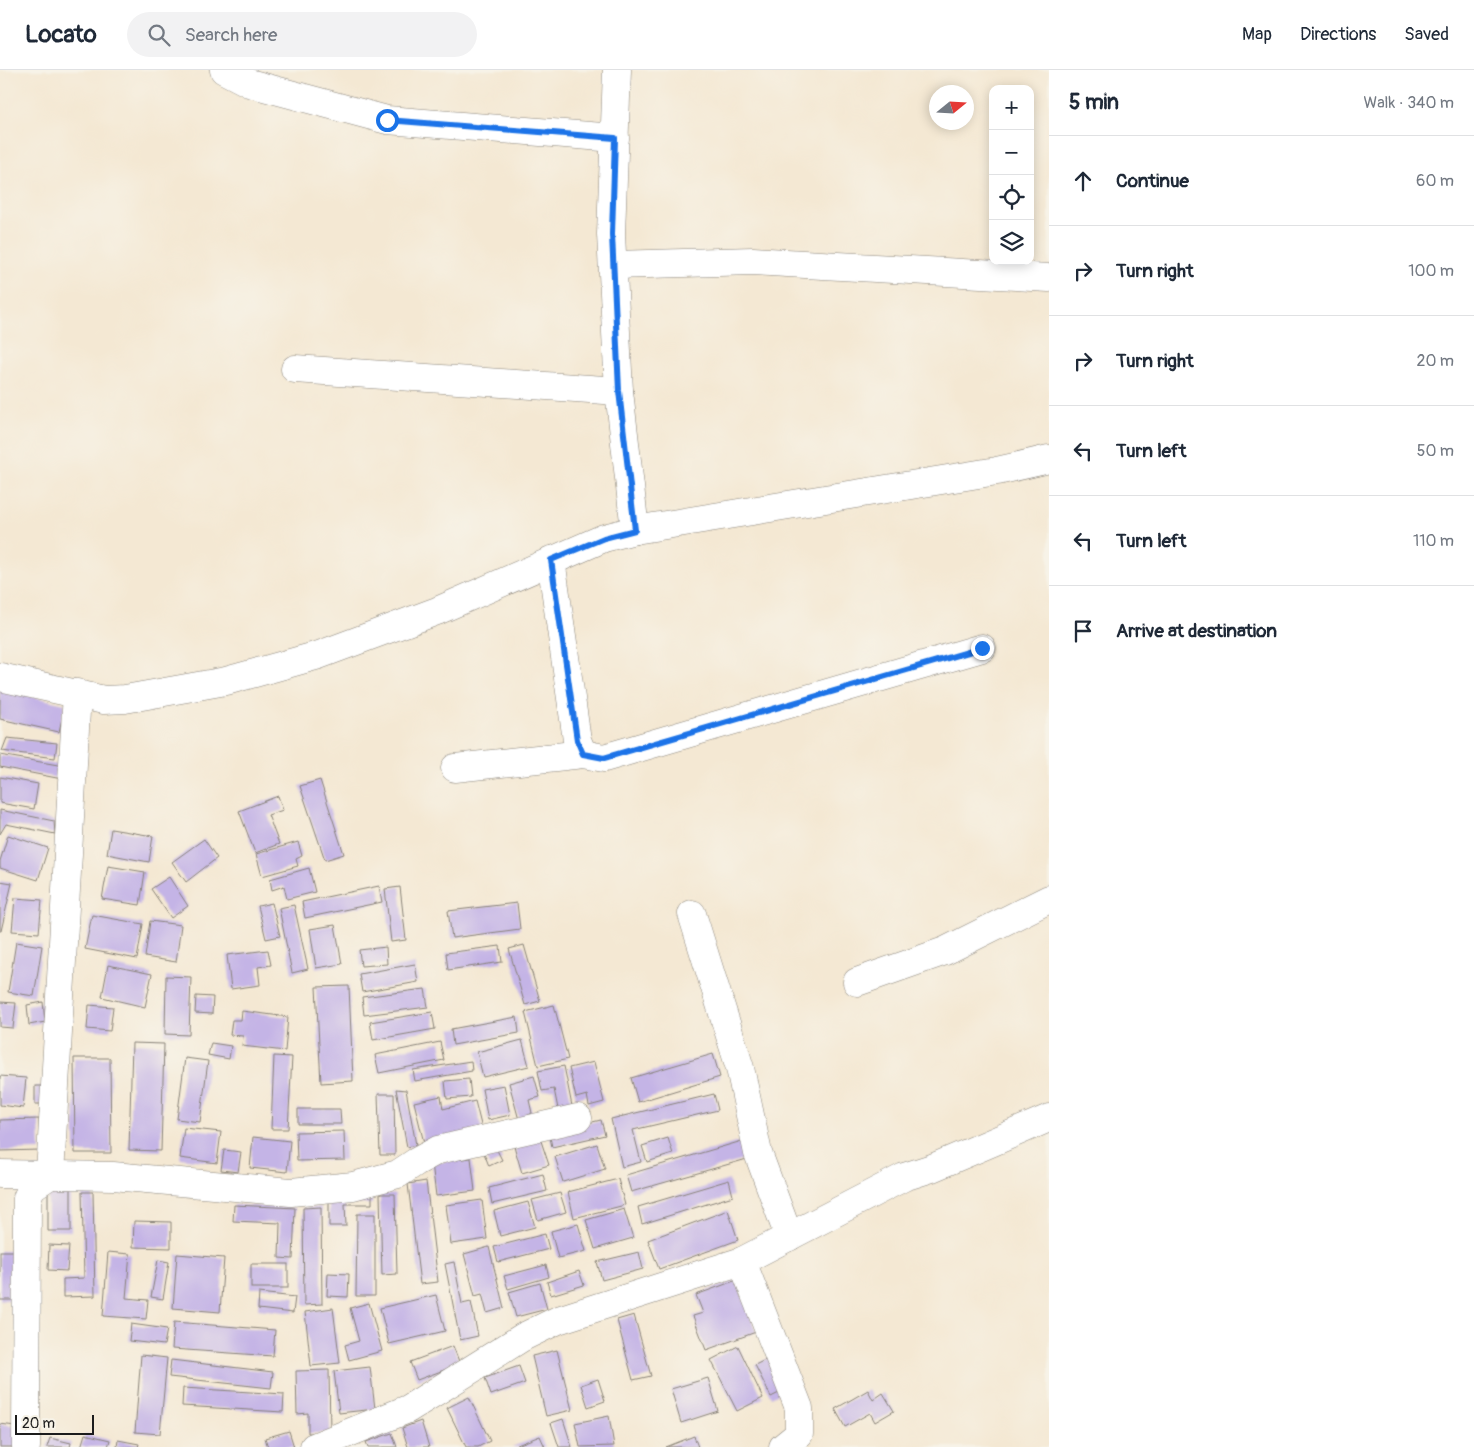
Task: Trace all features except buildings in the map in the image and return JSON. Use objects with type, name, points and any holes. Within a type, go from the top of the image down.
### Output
[{"type":"street","points":[[224,70],[249,83],[387,120],[615,138]]},
{"type":"street","points":[[617,70],[612,234],[619,391],[635,530]]},
{"type":"street","points":[[614,265],[754,261],[1049,278]]},
{"type":"street","points":[[295,369],[619,391]]},
{"type":"street","points":[[0,677],[104,700],[125,699],[226,681],[319,655],[436,611],[604,538],[635,530],[997,471],[1049,459]]},
{"type":"street","points":[[551,560],[577,740],[583,754]]},
{"type":"street","points":[[455,768],[583,754],[604,758],[982,648]]},
{"type":"street","points":[[50,1175],[77,693]]},
{"type":"street","points":[[857,982],[945,951],[1049,900]]},
{"type":"street","points":[[692,914],[740,1068],[758,1153],[789,1237]]},
{"type":"street","points":[[0,1174],[113,1176],[291,1192],[354,1186],[398,1174],[438,1150],[578,1118]]},
{"type":"street","points":[[314,1447],[408,1409],[522,1336],[558,1320],[742,1262],[904,1177],[932,1168],[1049,1118]]},
{"type":"street","points":[[26,1447],[27,1198],[32,1187],[50,1175]]},
{"type":"street","points":[[742,1262],[799,1408],[799,1434],[783,1447]]},
{"type":"route","points":[[387,120],[615,138],[612,234],[619,391],[635,530],[604,538],[551,560],[577,740],[583,754],[604,758],[982,648]]}]
